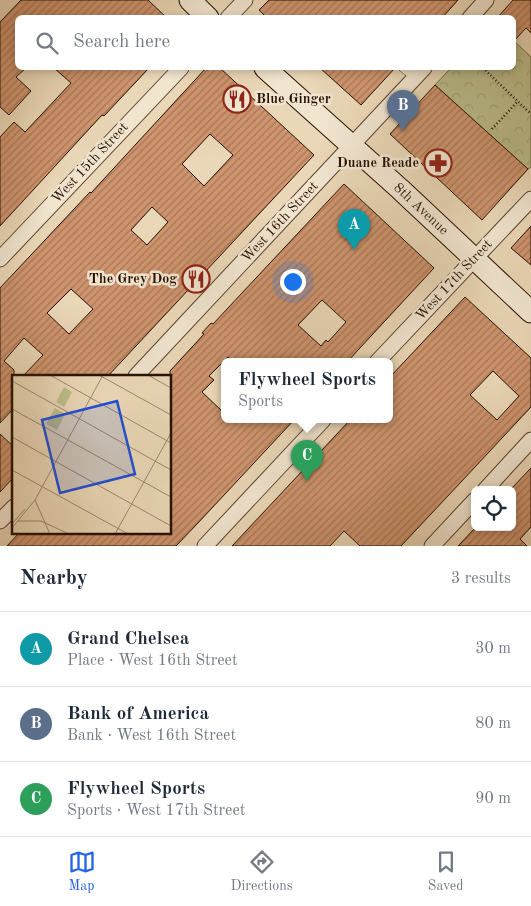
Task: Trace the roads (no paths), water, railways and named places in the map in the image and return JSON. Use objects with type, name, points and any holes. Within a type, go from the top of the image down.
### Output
[{"type":"main road","points":[[190,0],[205,15]]},
{"type":"main road","name":"8th Avenue","points":[[267,70],[352,144],[531,312]]},
{"type":"street","points":[[231,15],[245,0]]},
{"type":"street","points":[[473,15],[486,0]]},
{"type":"street","name":"West 15th Street","points":[[0,260],[179,70]]},
{"type":"street","name":"West 16th Street","points":[[137,375],[419,72]]},
{"type":"street","name":"West 17th Street","points":[[381,358],[531,198]]},
{"type":"street","points":[[205,546],[320,423]]},
{"type":"street","points":[[488,486],[531,440]]},
{"type":"street","points":[[432,546],[471,504]]},
{"type":"street","points":[[0,522],[12,509]]},
{"type":"place","name":"Blue Ginger","points":[[237,99]]},
{"type":"place","name":"Bank of America","points":[[403,131]]},
{"type":"place","name":"Duane Reade","points":[[438,163]]},
{"type":"place","name":"Grand Chelsea","points":[[354,250]]},
{"type":"place","name":"The Grey Dog","points":[[196,279]]},
{"type":"place","name":"Flywheel Sports","points":[[307,481]]}]
